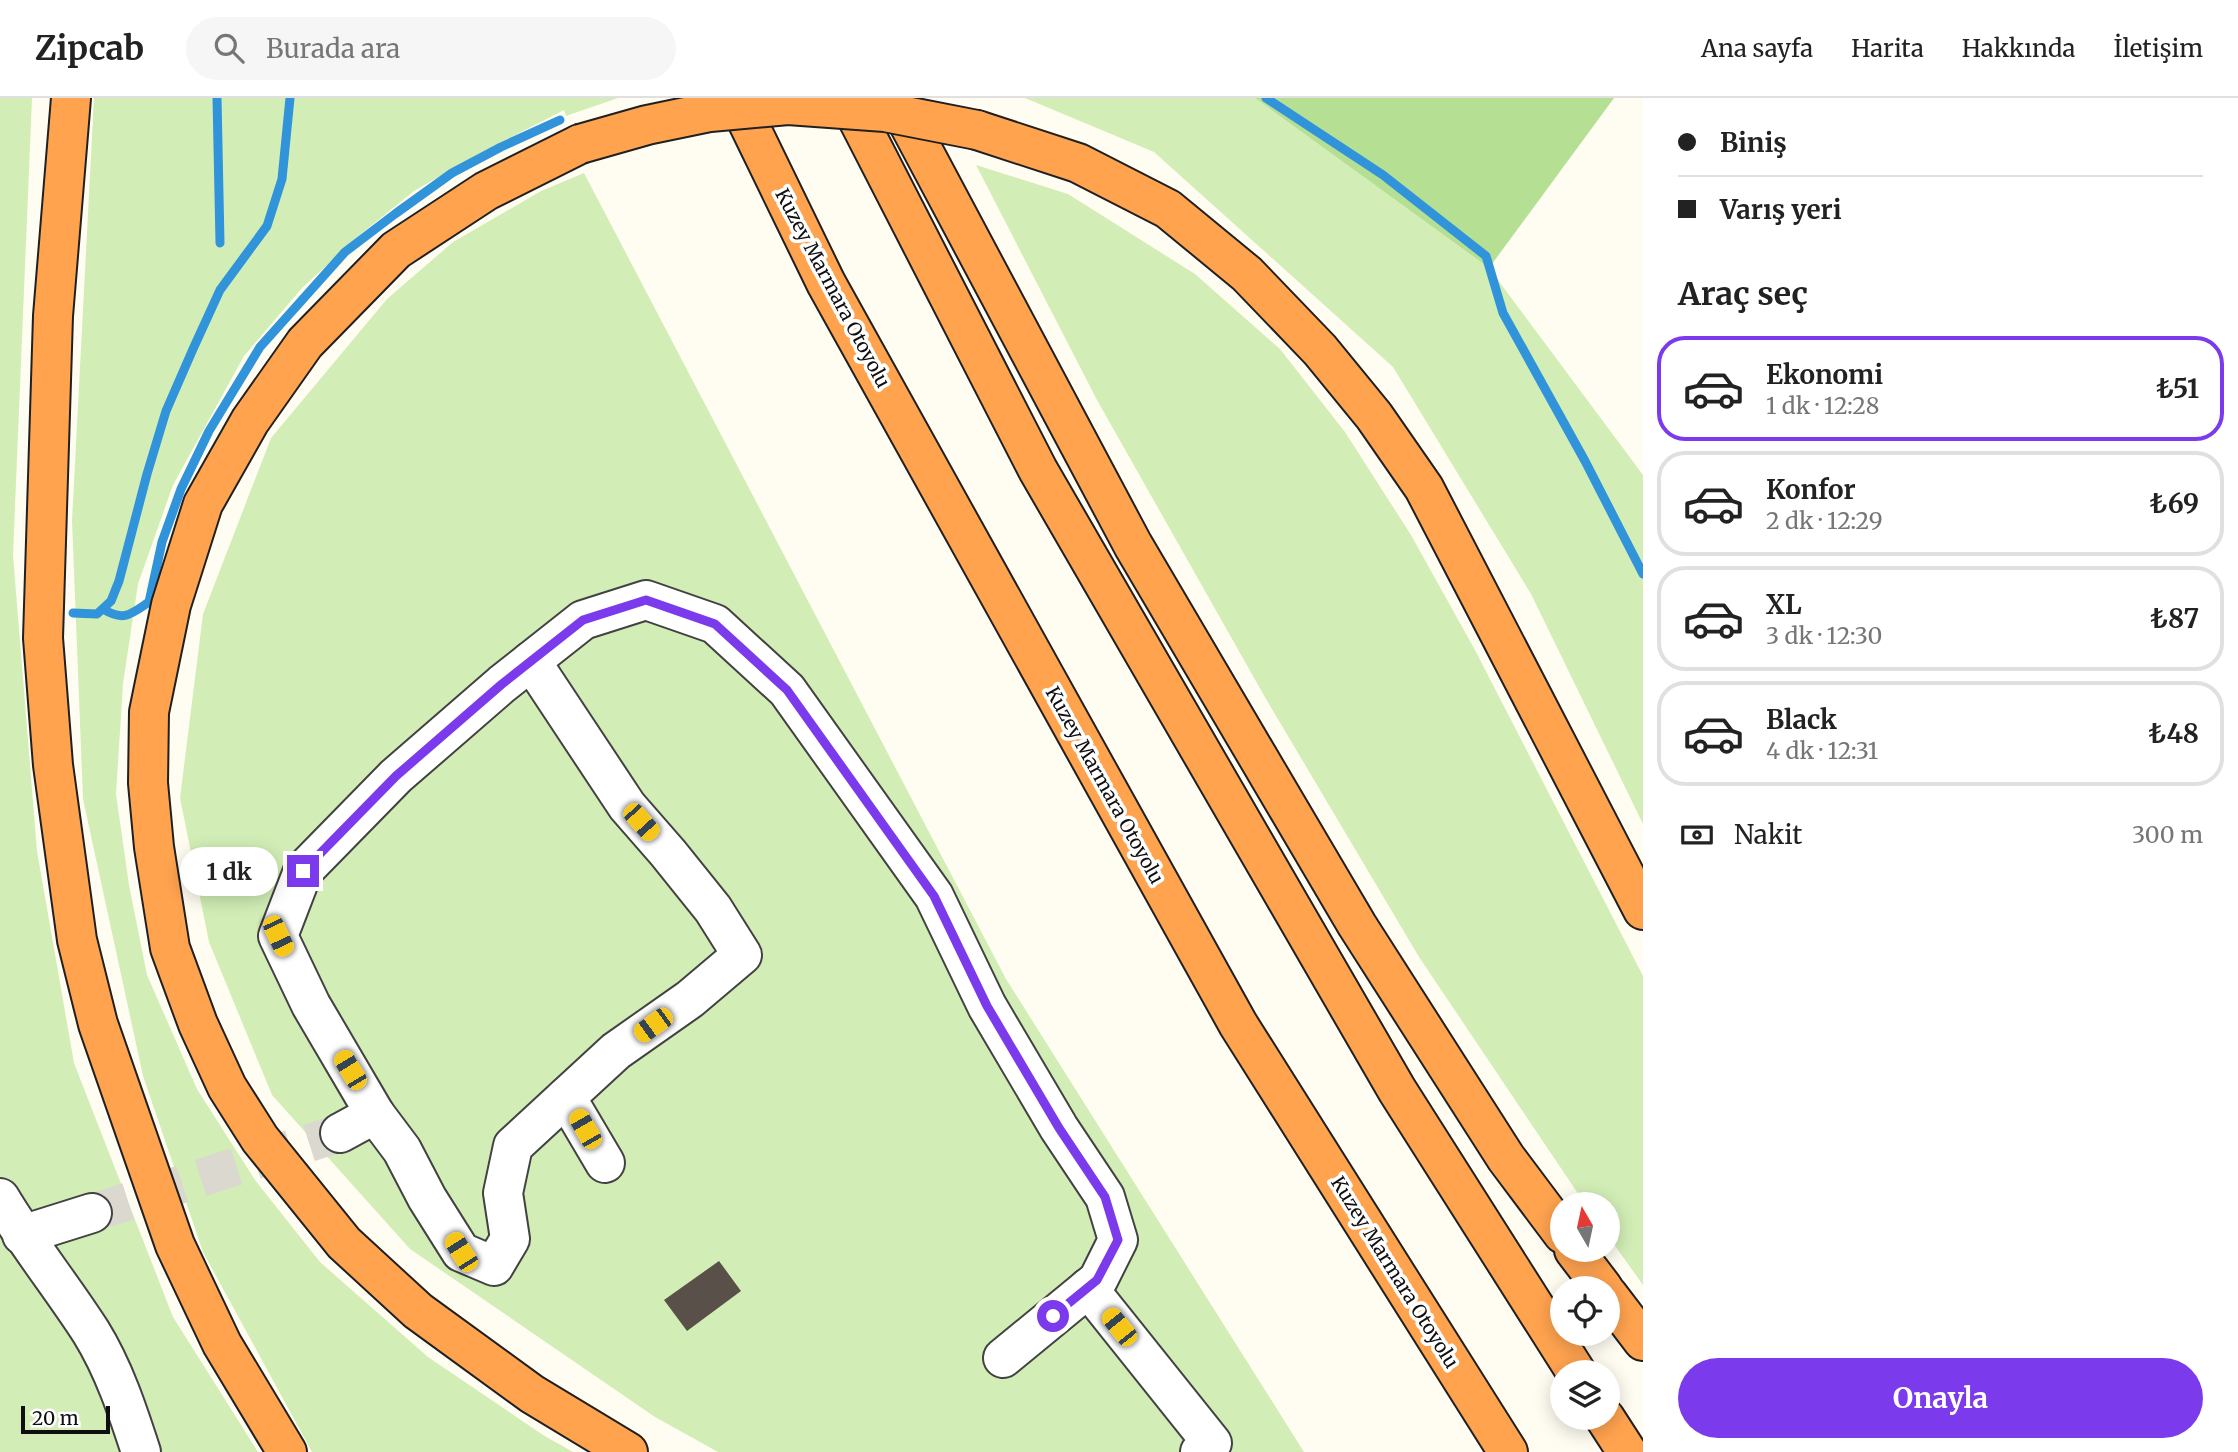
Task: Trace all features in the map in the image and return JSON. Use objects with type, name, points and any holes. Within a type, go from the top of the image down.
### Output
[{"type":"highway","points":[[71,98],[53,316],[43,638],[53,765],[77,940],[98,1024],[175,1245],[222,1344],[287,1452]]},
{"type":"highway","name":"Kuzey Marmara Otoyolu","points":[[736,98],[826,282],[1238,1024],[1508,1452]]},
{"type":"highway","points":[[847,98],[1065,518],[1397,1090],[1568,1360]]},
{"type":"highway","points":[[895,98],[1133,545],[1357,925],[1506,1158],[1550,1217]]},
{"type":"highway","points":[[628,1452],[532,1394],[418,1311],[344,1243],[260,1139],[227,1087],[198,1024],[170,948],[154,847],[148,783],[149,712],[170,606],[204,504],[250,421],[305,343],[396,250],[486,191],[580,144],[647,125],[710,113],[788,105],[885,112],[977,130],[1078,163],[1168,209],[1247,274],[1320,349],[1374,416],[1424,488],[1643,909]]},
{"type":"highway","points":[[1583,1262],[1594,1276]]},
{"type":"highway","points":[[1620,1311],[1643,1341]]},
{"type":"highway","points":[[1613,1430],[1627,1452]]},
{"type":"street","points":[[531,661],[627,806],[713,909],[742,955],[690,999],[616,1051],[513,1146],[503,1193],[510,1239],[494,1266],[461,1252],[427,1198],[402,1150],[375,1114],[311,1005],[278,936],[303,871],[396,776],[531,661],[583,620],[646,600],[715,624],[787,690],[934,896],[987,1006],[1059,1128],[1105,1197],[1118,1240],[1097,1280],[1003,1358]]},
{"type":"street","points":[[566,1097],[605,1163]]},
{"type":"street","points":[[340,1133],[375,1114]]},
{"type":"street","points":[[0,1198],[22,1235],[93,1334],[124,1398],[142,1452]]},
{"type":"street","points":[[22,1235],[92,1213]]},
{"type":"street","points":[[1088,1288],[1212,1443],[1200,1452]]},
{"type":"green space","points":[[0,98],[32,98],[13,555],[37,851],[74,1063],[173,1317],[258,1452],[0,1452]]},
{"type":"green space","points":[[94,98],[618,98],[566,116],[564,110],[414,191],[362,233],[302,288],[244,356],[173,485],[138,584],[123,684],[116,794],[129,885],[147,975],[197,1089],[255,1180],[320,1262],[428,1357],[543,1435],[573,1452],[312,1452],[203,1252],[143,1076],[83,799],[72,521]]},
{"type":"green space","points":[[1025,98],[1255,98],[1489,268],[1643,475],[1643,824],[1531,594],[1393,367],[1154,152]]},
{"type":"green space","points":[[1255,98],[1614,98],[1489,268]]},
{"type":"green space","points":[[976,165],[1068,194],[1195,274],[1280,349],[1345,432],[1411,535],[1475,650],[1643,976],[1643,1285],[1620,1253],[1620,1192],[1577,1192],[1419,957],[1266,699],[1097,400]]},
{"type":"green space","points":[[584,173],[1006,979],[1304,1452],[718,1452],[655,1417],[410,1249],[272,1095],[209,942],[180,798],[203,614],[271,438],[387,299],[453,242],[541,191]]},
{"type":"building","points":[[719,1261],[741,1291],[687,1331],[664,1300]]},
{"type":"waterway","points":[[217,98],[220,243]]},
{"type":"waterway","points":[[73,613],[97,614],[111,601],[119,581],[166,411],[220,290],[267,226],[282,179],[290,98]]},
{"type":"waterway","points":[[1266,98],[1383,175],[1486,256],[1503,313],[1585,461],[1643,574]]},
{"type":"waterway","points":[[103,609],[122,616],[149,602],[162,542],[181,489],[209,431],[260,347],[345,252],[452,173],[560,120]]},
{"type":"tunnel","points":[[92,1213],[340,1133]]},
{"type":"route","points":[[303,871],[396,776],[502,684],[583,620],[646,600],[715,624],[787,690],[934,896],[987,1006],[1059,1128],[1105,1197],[1118,1240],[1097,1280],[1053,1316]]}]
